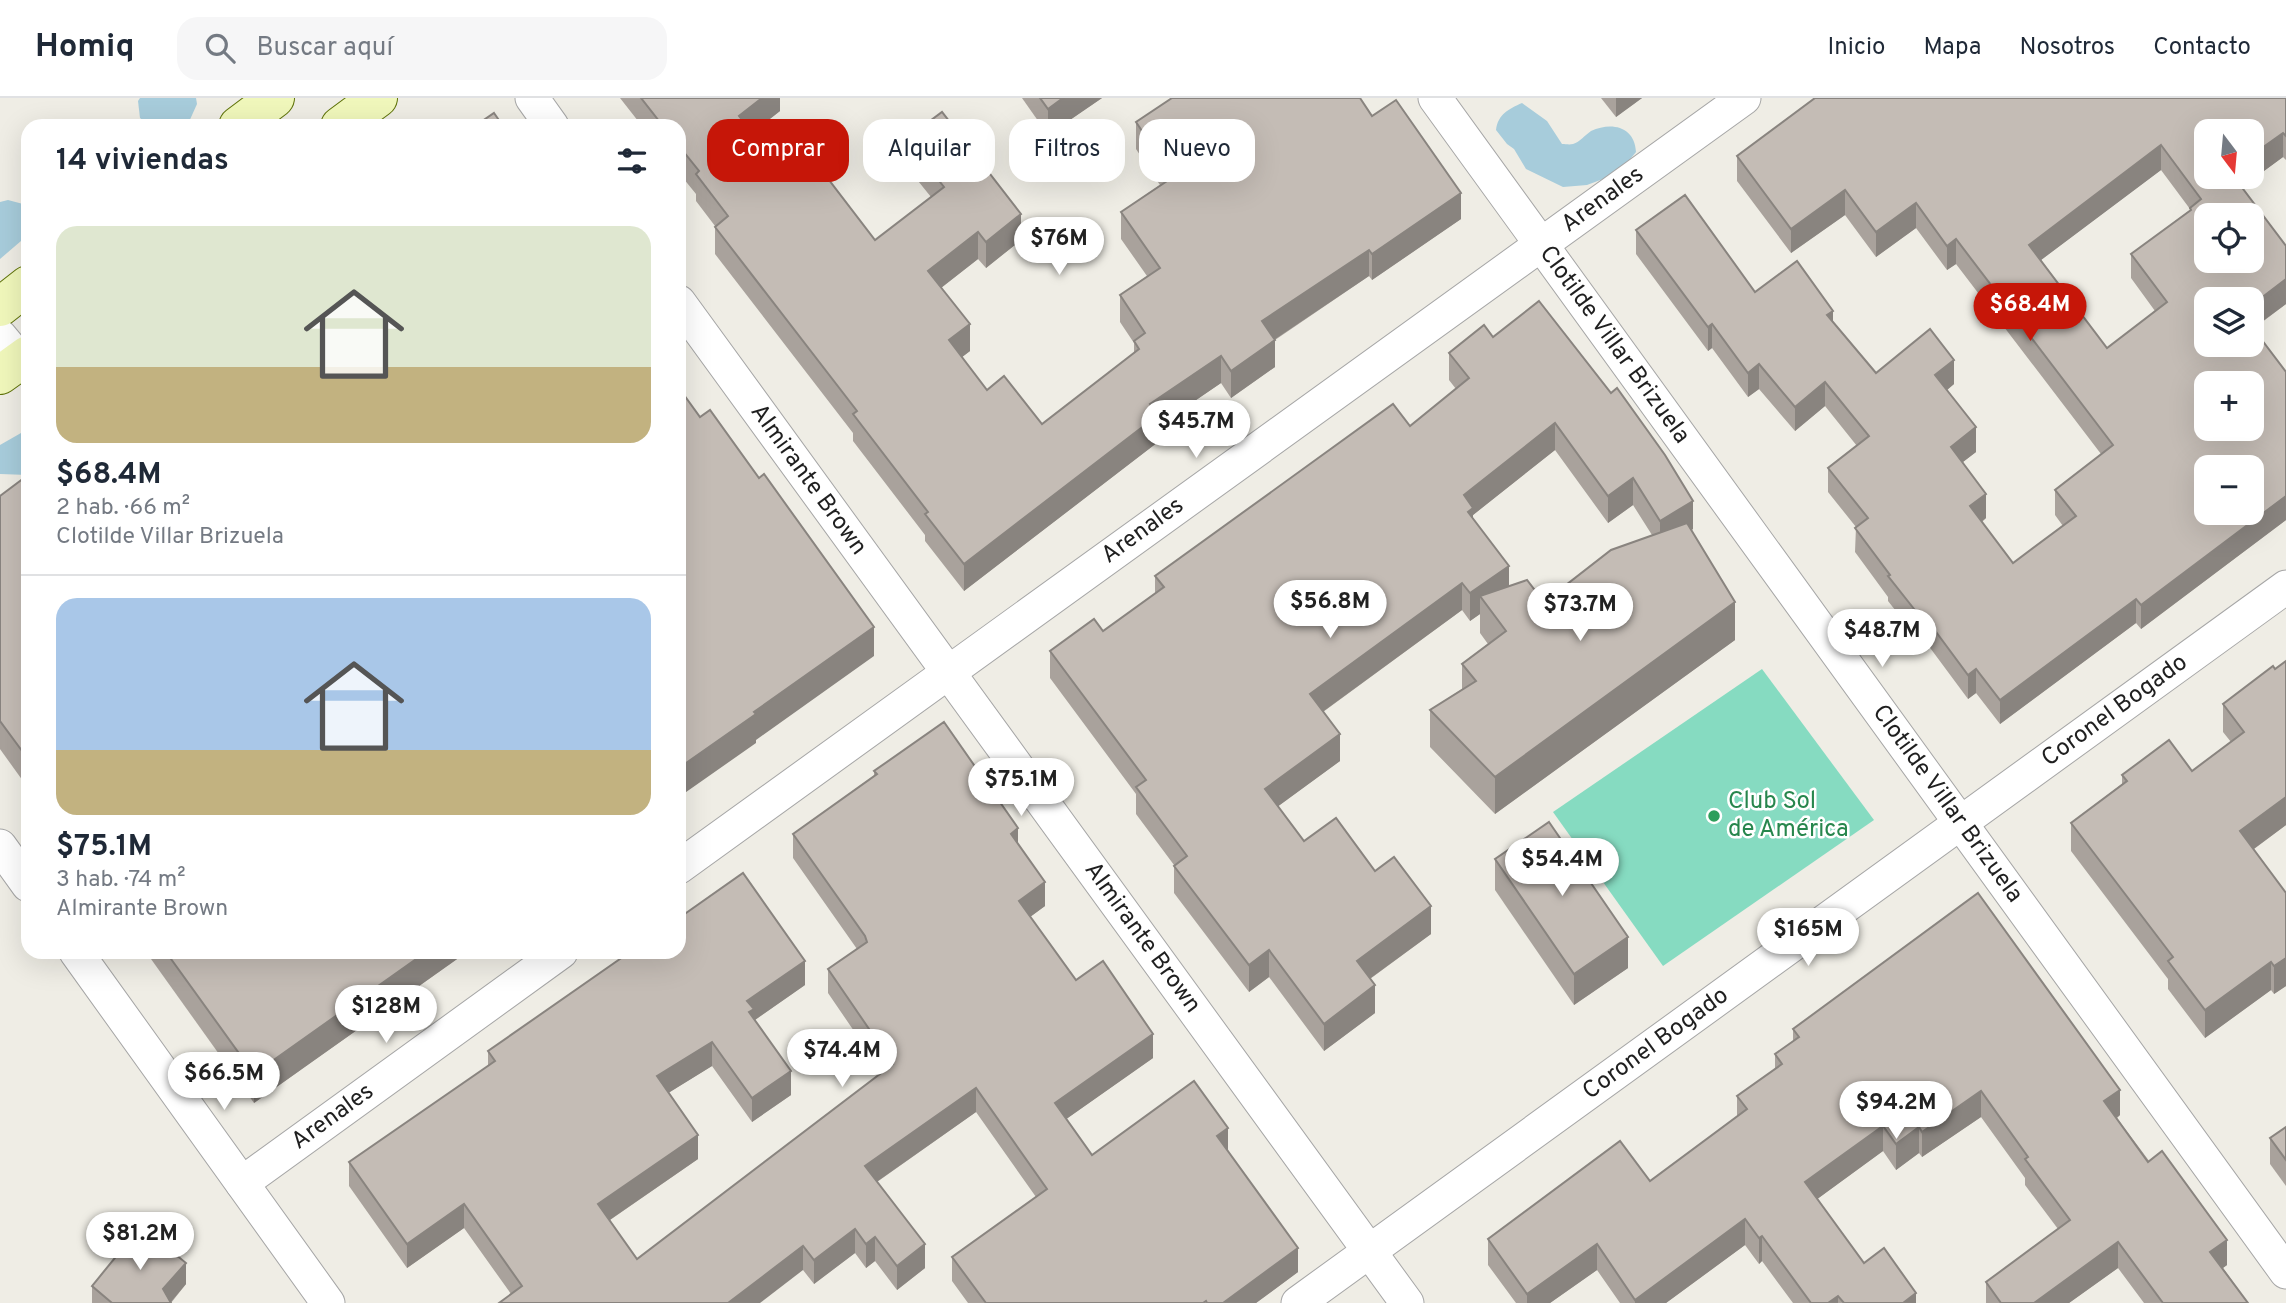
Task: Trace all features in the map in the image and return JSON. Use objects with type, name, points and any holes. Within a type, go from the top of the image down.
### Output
[{"type":"main road","points":[[248,119],[275,98]]},
{"type":"main road","points":[[350,119],[378,98]]},
{"type":"main road","points":[[0,307],[21,290]]},
{"type":"street","points":[[532,98],[547,119]]},
{"type":"street","name":"Clotilde Villar Brizuela","points":[[1435,98],[2286,1272]]},
{"type":"street","name":"Arenales","points":[[686,862],[1744,98]]},
{"type":"street","name":"Almirante Brown","points":[[686,312],[1407,1303]]},
{"type":"street","name":"Coronel Bogado","points":[[1298,1303],[2286,587]]},
{"type":"street","points":[[0,846],[21,875]]},
{"type":"street","points":[[81,959],[328,1303]]},
{"type":"street","name":"Arenales","points":[[242,1183],[551,959]]},
{"type":"green space","name":"Club Sol de América","points":[[1762,669],[1874,820],[1663,966],[1553,812]]},
{"type":"water","points":[[140,98],[196,98],[197,104],[190,119],[141,119],[138,101]]},
{"type":"water","points":[[1522,103],[1547,121],[1562,144],[1576,143],[1599,128],[1614,127],[1621,128],[1632,137],[1636,152],[1611,176],[1587,185],[1563,187],[1526,169],[1514,149],[1496,130],[1502,116]]},
{"type":"water","points":[[8,200],[21,203],[21,241],[0,259],[0,202]]},
{"type":"water","points":[[21,433],[21,475],[0,474],[0,445]]},
{"type":"building","points":[[641,98],[762,98],[739,116],[741,119],[707,119],[707,182],[830,182],[875,240],[944,187],[940,182],[995,180],[1021,214],[986,242],[978,232],[928,271],[970,324],[949,340],[987,390],[1004,376],[1042,424],[1139,349],[1134,341],[1145,333],[1120,295],[1160,268],[1121,212],[1166,182],[1255,182],[1255,119],[1140,119],[1172,98],[1360,98],[1372,116],[1396,100],[1461,193],[1372,254],[1369,250],[1262,321],[1275,340],[1231,371],[1221,356],[1150,404],[1158,415],[964,564],[853,414],[857,411],[715,227],[728,216],[696,174],[699,171],[686,155],[686,119],[658,119]]},
{"type":"building","points":[[1040,98],[1063,98],[1048,109]]},
{"type":"building","points":[[1815,98],[2286,98],[2286,136],[2283,133],[2264,146],[2264,119],[2194,119],[2194,189],[2243,189],[2254,203],[2196,203],[2201,199],[2161,145],[2029,245],[2107,348],[2167,302],[2131,254],[2191,210],[2194,205],[2194,273],[2264,273],[2264,217],[2286,246],[2286,279],[2264,296],[2264,287],[2194,287],[2194,357],[2264,357],[2264,343],[2286,372],[2286,496],[2264,513],[2264,455],[2194,455],[2194,525],[2247,525],[2141,605],[2136,599],[2000,700],[1976,669],[1968,675],[1925,617],[1922,619],[1888,576],[1890,575],[1855,528],[1868,518],[1828,468],[1869,436],[1825,382],[1795,407],[1759,364],[1748,373],[1712,324],[1708,327],[1636,230],[1685,195],[1755,292],[1797,261],[1833,311],[1827,315],[1876,373],[1930,329],[1954,360],[1935,375],[1976,427],[1951,447],[1986,494],[1970,506],[2013,563],[2076,516],[2055,490],[2113,445],[1956,239],[1947,246],[1916,203],[1876,232],[1845,190],[1791,229],[1737,156]]},
{"type":"building","points":[[942,112],[947,119],[933,119]]},
{"type":"building","points":[[494,113],[498,119],[485,119]]},
{"type":"building","points":[[1539,301],[1611,393],[1617,388],[1665,455],[1693,501],[1660,521],[1633,478],[1608,496],[1555,423],[1464,495],[1473,508],[1468,512],[1509,566],[1470,593],[1462,583],[1310,694],[1340,734],[1265,789],[1304,841],[1336,818],[1375,871],[1394,857],[1431,906],[1357,961],[1375,985],[1324,1024],[1269,950],[1249,965],[1174,866],[1187,856],[1136,787],[1146,780],[1050,651],[1094,619],[1103,631],[1164,587],[1155,576],[1393,404],[1410,426],[1469,378],[1449,353],[1484,325],[1493,337]]},
{"type":"building","points":[[686,398],[700,417],[710,410],[759,478],[764,474],[874,627],[754,712],[756,714],[686,763]]},
{"type":"building","points":[[21,480],[21,750],[0,721],[0,496]]},
{"type":"building","points":[[1687,523],[1735,602],[1495,777],[1430,710],[1476,681],[1462,664],[1506,631],[1480,596],[1527,580],[1544,602],[1611,550]]},
{"type":"building","points":[[2286,661],[2286,797],[2240,831],[2286,893],[2286,958],[2274,966],[2271,962],[2205,1010],[2168,961],[2173,957],[2071,823],[2127,781],[2122,775],[2169,740],[2192,771],[2244,732],[2223,704],[2273,666],[2275,669]]},
{"type":"building","points":[[944,722],[1018,828],[1011,834],[1045,882],[1019,901],[1076,980],[1103,961],[1153,1034],[1055,1103],[1092,1155],[1194,1081],[1228,1128],[1217,1136],[1298,1248],[1223,1303],[986,1303],[952,1257],[1047,1189],[976,1088],[865,1166],[925,1244],[897,1266],[875,1237],[866,1244],[855,1229],[814,1260],[803,1246],[728,1303],[499,1303],[522,1286],[464,1204],[407,1244],[349,1162],[495,1061],[488,1051],[620,959],[686,959],[686,913],[743,873],[805,961],[747,1001],[754,1009],[749,1012],[791,1071],[752,1098],[712,1042],[657,1076],[698,1135],[598,1204],[637,1259],[893,1064],[828,969],[867,942],[865,936],[793,834],[877,774],[874,771]]},
{"type":"building","points":[[1549,822],[1628,937],[1574,974],[1495,859]]},
{"type":"building","points":[[1978,893],[2120,1090],[2104,1101],[2148,1162],[2162,1151],[2227,1240],[2210,1252],[2248,1303],[2163,1303],[2118,1242],[2034,1303],[2001,1303],[1986,1282],[2070,1220],[2025,1159],[2028,1157],[1981,1091],[1922,1132],[1919,1127],[1896,1144],[1883,1126],[1805,1182],[1864,1263],[1884,1248],[1916,1293],[1903,1303],[1844,1303],[1838,1296],[1828,1303],[1811,1303],[1762,1236],[1759,1238],[1745,1219],[1635,1300],[1597,1244],[1527,1294],[1488,1239],[1620,1141],[1650,1181],[1747,1109],[1737,1096],[1782,1064],[1775,1054],[1799,1037],[1793,1029]]},
{"type":"building","points":[[171,959],[416,959],[254,1074]]},
{"type":"building","points":[[2286,1127],[2286,1160],[2270,1138]]},
{"type":"building","points":[[141,1226],[186,1263],[163,1289],[171,1303],[112,1303],[92,1286]]},
{"type":"place","name":"Club Sol de América","points":[[1714,816]]}]
